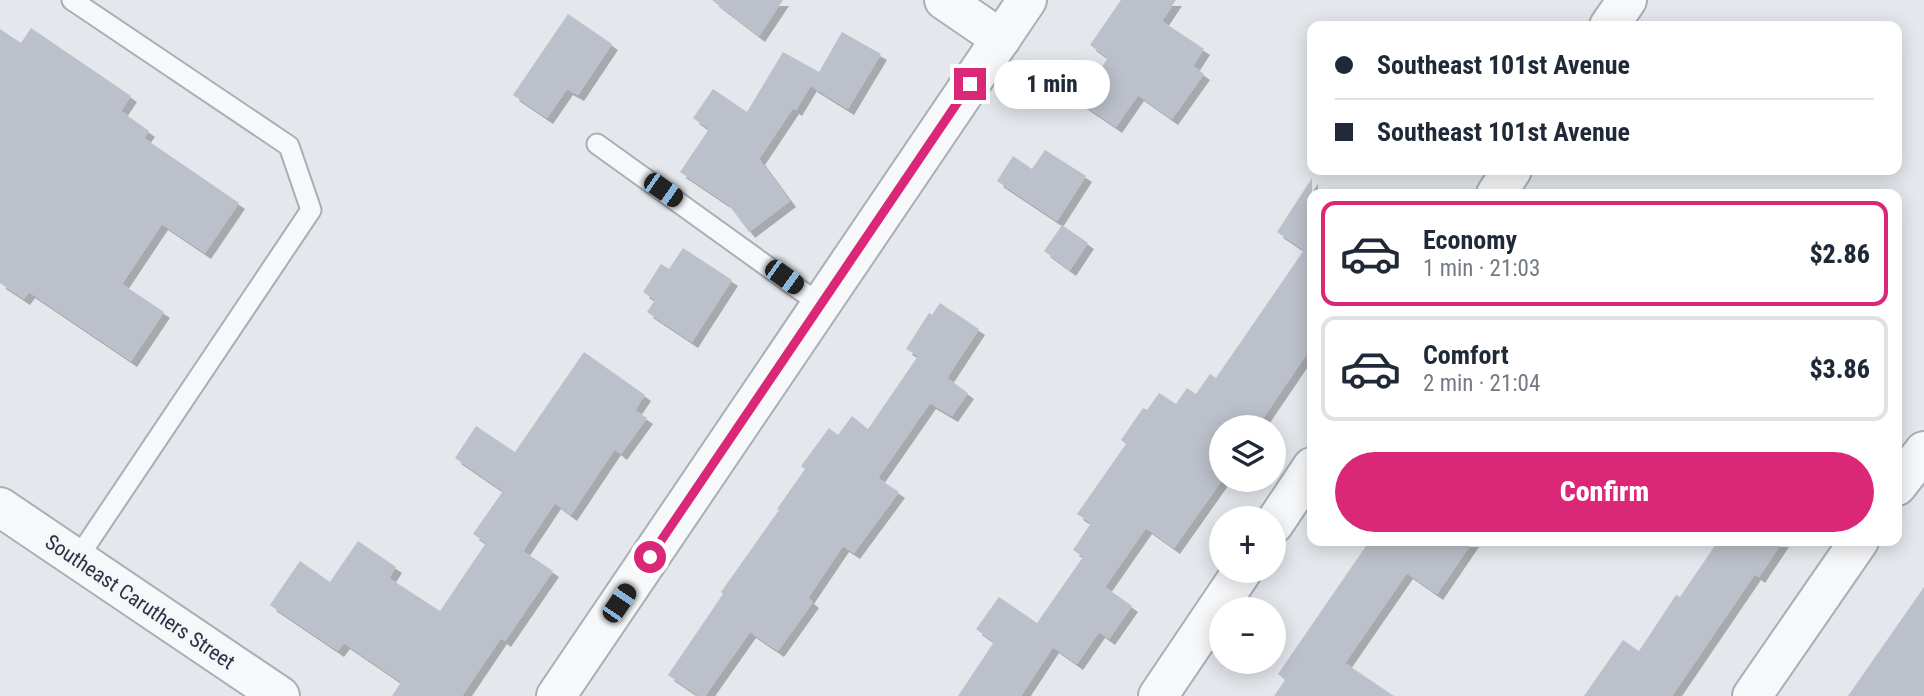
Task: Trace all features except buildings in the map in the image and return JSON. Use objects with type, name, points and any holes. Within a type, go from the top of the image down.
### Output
[{"type":"street","points":[[944,0],[1001,39]]},
{"type":"street","points":[[556,696],[1027,0]]},
{"type":"street","points":[[1612,21],[1627,0]]},
{"type":"street","points":[[1902,480],[1924,451]]},
{"type":"street","points":[[1286,506],[1307,474]]},
{"type":"street","name":"Southeast Caruthers Street","points":[[0,507],[280,696]]},
{"type":"street","points":[[1752,696],[1856,546]]},
{"type":"street","points":[[1158,696],[1234,583]]},
{"type":"lane","points":[[72,0],[289,146],[311,210],[77,559]]},
{"type":"lane","points":[[597,144],[821,305]]},
{"type":"route","points":[[650,557],[970,84]]}]
